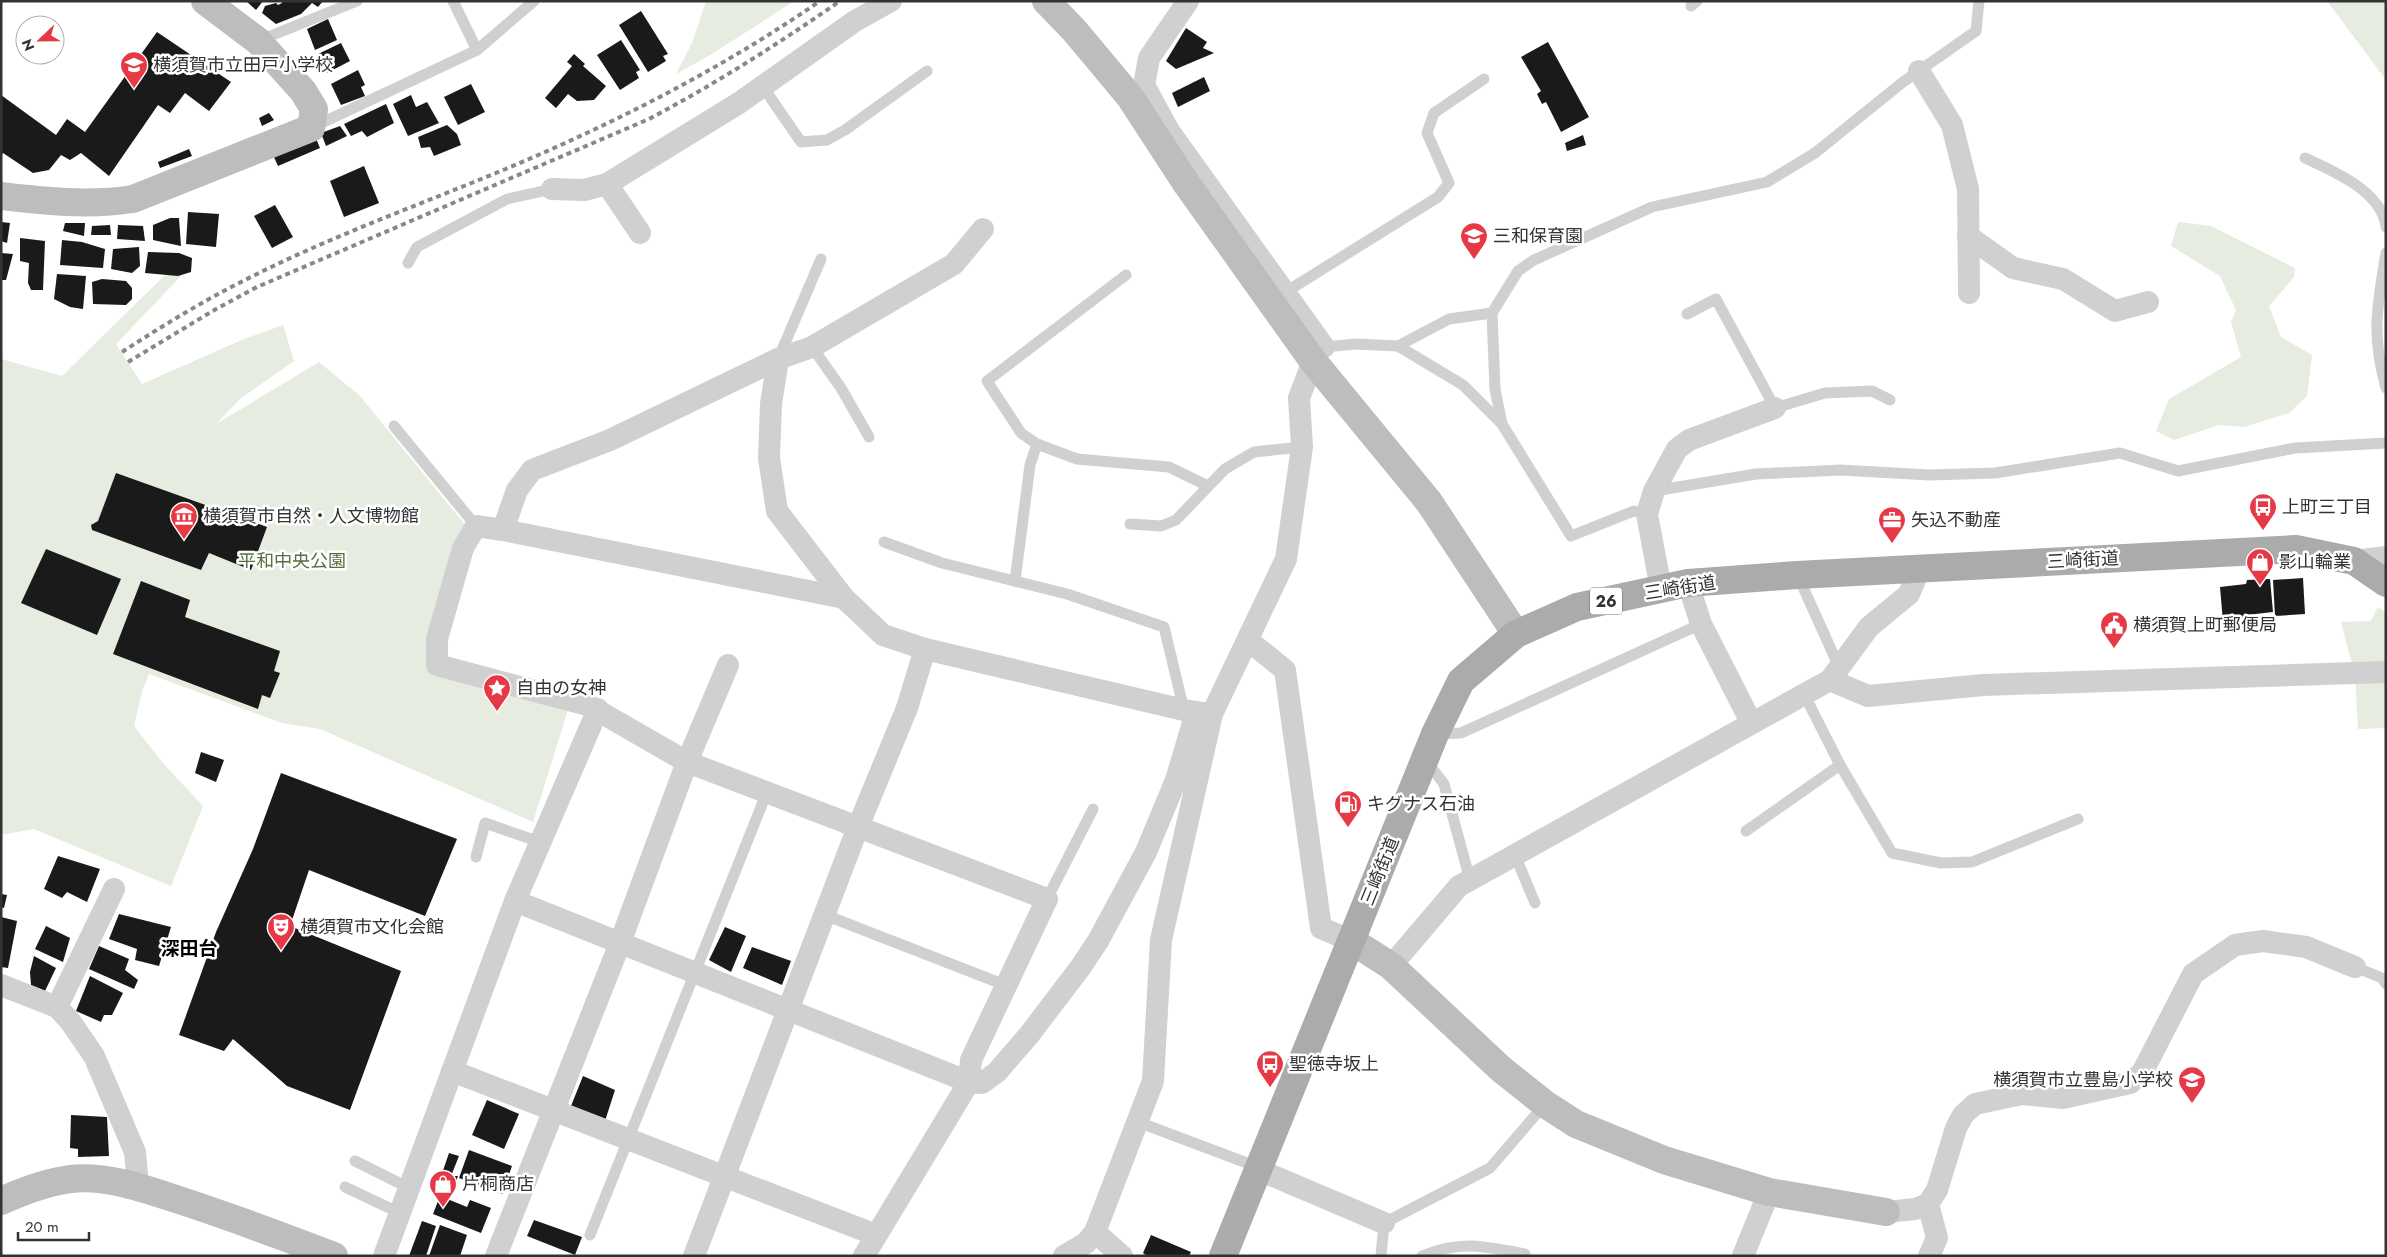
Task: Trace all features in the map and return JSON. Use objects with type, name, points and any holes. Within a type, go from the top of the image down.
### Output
[{"type":"main road","name":"三崎街道","points":[[1224,1256],[1435,734],[1461,681],[1516,634],[1577,607],[1688,584],[1797,575],[2296,549],[2354,561],[2386,583]]},
{"type":"street","points":[[1,196],[42,201],[102,204],[132,200],[311,128],[314,109],[303,91],[258,41],[205,1]]},
{"type":"street","points":[[552,189],[584,190],[607,184],[763,87],[855,21],[891,1]]},
{"type":"street","points":[[1046,1],[1074,30],[1130,97],[1186,183],[1319,354],[1428,502],[1516,634]]},
{"type":"street","points":[[1188,1],[1149,58],[1144,85],[1169,131],[1284,293],[1319,354]]},
{"type":"street","points":[[1919,71],[1952,125],[1968,189],[1969,294]]},
{"type":"street","points":[[607,184],[640,233]]},
{"type":"street","points":[[503,530],[517,490],[532,470],[610,440],[778,359],[812,347],[954,264],[983,229]]},
{"type":"street","points":[[1968,236],[2013,268],[2063,279],[2115,311],[2148,302]]},
{"type":"street","points":[[515,901],[969,1082],[982,1083],[997,1072],[1080,968],[1098,940],[1146,852],[1176,780],[1197,712],[1249,641],[1286,559],[1302,447],[1299,398],[1319,354]]},
{"type":"street","points":[[778,359],[772,404],[769,458],[777,511],[844,598],[883,635],[925,649],[1197,712]]},
{"type":"street","points":[[1661,590],[1647,514],[1654,491],[1677,449],[1689,440],[1775,408]]},
{"type":"street","points":[[844,598],[476,526],[463,548],[437,639],[437,665],[598,709],[686,762],[1047,899],[971,1060],[969,1082],[864,1256]]},
{"type":"street","points":[[2354,561],[2386,557]]},
{"type":"street","points":[[1391,966],[1459,886],[1804,694],[1835,674],[1868,627],[1909,594],[1920,568]]},
{"type":"street","points":[[1688,584],[1701,624],[1751,722]]},
{"type":"street","points":[[1249,641],[1285,670],[1321,928],[1352,941],[1391,966],[1501,1068],[1545,1104],[1576,1124],[1664,1160],[1769,1192],[1886,1212],[1915,1209],[1928,1204],[1937,1190],[1956,1128],[1963,1115],[1975,1104],[2022,1094],[2064,1098],[2130,1083],[2142,1074],[2193,974],[2235,945],[2263,941],[2306,947],[2355,967]]},
{"type":"street","points":[[694,1256],[858,827],[907,708],[925,649]]},
{"type":"street","points":[[496,1256],[620,943],[686,762],[728,665]]},
{"type":"street","points":[[1835,674],[1868,696],[1983,685],[2386,672]]},
{"type":"street","points":[[384,1256],[515,901],[598,709]]},
{"type":"street","points":[[1064,1256],[1086,1243],[1096,1232],[1153,1081],[1161,940],[1197,712]]},
{"type":"street","points":[[57,1007],[114,889]]},
{"type":"street","points":[[1,985],[57,1007],[70,1021],[94,1056],[135,1152],[138,1187]]},
{"type":"street","points":[[452,1070],[876,1235]]},
{"type":"street","points":[[1259,1170],[1384,1223]]},
{"type":"street","points":[[1,1201],[34,1187],[71,1179],[98,1180],[138,1187],[235,1217],[334,1256]]},
{"type":"street","points":[[1743,1256],[1769,1192]]},
{"type":"street","points":[[1928,1204],[1936,1238],[1929,1256]]},
{"type":"street","points":[[1096,1232],[1122,1256]]},
{"type":"lane","points":[[258,41],[356,1]]},
{"type":"lane","points":[[453,1],[477,50]]},
{"type":"lane","points":[[311,128],[477,50],[534,1]]},
{"type":"lane","points":[[1502,424],[1495,389],[1492,313],[1518,271],[1534,260],[1652,207],[1767,182],[1815,153],[1919,71],[1976,31],[1979,1]]},
{"type":"lane","points":[[763,87],[801,142],[827,140],[845,130],[927,71]]},
{"type":"lane","points":[[1284,293],[1438,197],[1449,183],[1427,133],[1434,113],[1484,79]]},
{"type":"lane","points":[[2305,158],[2346,178],[2371,198],[2386,227]]},
{"type":"lane","points":[[408,263],[417,247],[507,199],[552,189]]},
{"type":"lane","points":[[2386,253],[2375,317],[2378,360],[2386,388]]},
{"type":"lane","points":[[778,359],[821,259]]},
{"type":"lane","points":[[1126,275],[987,381],[1021,432],[1037,444],[1077,459],[1168,467],[1208,486]]},
{"type":"lane","points":[[1687,314],[1716,299],[1775,408],[1825,393],[1872,391],[1890,400]]},
{"type":"lane","points":[[1398,346],[1449,319],[1492,313]]},
{"type":"lane","points":[[1319,354],[1356,344],[1398,346],[1463,385],[1502,424],[1571,536],[1634,511],[1647,514]]},
{"type":"lane","points":[[812,347],[840,388],[869,437]]},
{"type":"lane","points":[[394,426],[476,526]]},
{"type":"lane","points":[[1654,491],[1756,474],[1841,470],[1929,475],[1995,473],[2120,453],[2178,472],[2296,448],[2386,443]]},
{"type":"lane","points":[[1015,581],[1030,465],[1037,444]]},
{"type":"lane","points":[[1130,524],[1161,526],[1176,520],[1225,469],[1254,452],[1302,447]]},
{"type":"lane","points":[[884,542],[942,563],[1066,594],[1164,627],[1197,712]]},
{"type":"lane","points":[[1797,575],[1835,674]]},
{"type":"lane","points":[[1435,734],[1461,733],[1701,624]]},
{"type":"lane","points":[[1804,694],[1840,765],[1892,853],[1941,863],[1972,862],[2078,820]]},
{"type":"lane","points":[[1425,759],[1444,784],[1470,880]]},
{"type":"lane","points":[[1746,831],[1840,765]]},
{"type":"lane","points":[[590,1235],[767,792]]},
{"type":"lane","points":[[1047,899],[1093,809]]},
{"type":"lane","points":[[476,857],[486,823],[540,842]]},
{"type":"lane","points":[[1514,855],[1535,903]]},
{"type":"lane","points":[[825,915],[1005,985]]},
{"type":"lane","points":[[2355,967],[2382,978],[2386,984]]},
{"type":"lane","points":[[1381,1256],[1384,1223],[1490,1168],[1545,1104]]},
{"type":"lane","points":[[1138,1122],[1247,1163],[1259,1170]]},
{"type":"lane","points":[[355,1161],[409,1188]]},
{"type":"lane","points":[[346,1187],[400,1213]]},
{"type":"lane","points":[[1422,1256],[1457,1245],[1479,1245],[1525,1254]]},
{"type":"green space","points":[[706,1],[794,1],[712,54],[676,74],[692,43]]},
{"type":"green space","points":[[2327,1],[2386,1],[2386,80]]},
{"type":"green space","points":[[2178,222],[2211,226],[2295,268],[2294,277],[2269,306],[2281,337],[2312,355],[2307,396],[2289,413],[2244,427],[2219,425],[2174,440],[2156,431],[2169,399],[2241,357],[2231,322],[2236,310],[2220,276],[2171,246]]},
{"type":"green space","name":"平和中央公園","points":[[185,272],[116,344],[142,384],[244,339],[283,325],[294,361],[240,399],[216,424],[319,362],[360,396],[471,532],[437,665],[572,697],[533,822],[320,729],[282,723],[149,674],[142,692],[134,726],[162,762],[203,806],[171,886],[34,829],[1,835],[1,359],[62,376],[165,275]]},
{"type":"green space","points":[[2378,607],[2386,613],[2386,728],[2358,729],[2355,675],[2341,622],[2371,621]]},
{"type":"building","points":[[246,1],[263,1],[256,10]]},
{"type":"building","points":[[282,1],[323,1],[318,7],[312,3],[301,14],[276,24],[262,13],[265,6],[276,3],[278,5]]},
{"type":"building","points":[[641,11],[668,54],[663,56],[666,61],[648,72],[619,25]]},
{"type":"building","points":[[328,19],[337,40],[315,50],[307,29]]},
{"type":"building","points":[[1186,28],[1207,42],[1203,48],[1214,53],[1176,69],[1166,61]]},
{"type":"building","points":[[157,32],[231,82],[209,111],[185,93],[170,113],[158,105],[109,176],[81,153],[70,160],[61,155],[49,170],[33,173],[3,153],[1,155],[1,95],[56,135],[67,119],[85,132]]},
{"type":"building","points":[[621,40],[640,70],[636,72],[639,78],[620,90],[597,55]]},
{"type":"building","points":[[1548,42],[1589,117],[1561,132],[1546,102],[1542,104],[1537,94],[1541,91],[1521,57]]},
{"type":"building","points":[[341,43],[350,61],[327,73],[318,54]]},
{"type":"building","points":[[574,54],[585,64],[583,66],[606,86],[594,100],[577,101],[568,94],[556,108],[545,98],[572,66],[567,62]]},
{"type":"building","points":[[358,70],[365,85],[361,87],[365,96],[341,105],[331,84]]},
{"type":"building","points":[[1204,77],[1210,91],[1178,107],[1172,93]]},
{"type":"building","points":[[471,84],[485,112],[458,125],[444,97]]},
{"type":"building","points":[[411,95],[416,107],[427,102],[439,123],[408,136],[393,104]]},
{"type":"building","points":[[386,104],[394,123],[367,137],[362,131],[351,136],[344,124]]},
{"type":"building","points":[[269,113],[274,120],[262,126],[259,118]]},
{"type":"building","points":[[447,125],[457,134],[461,145],[434,156],[430,147],[421,148],[418,137]]},
{"type":"building","points":[[340,126],[347,136],[326,146],[321,133]]},
{"type":"building","points":[[1583,135],[1586,145],[1567,151],[1565,143]]},
{"type":"building","points":[[315,136],[320,148],[278,166],[273,155]]},
{"type":"building","points":[[189,149],[192,156],[160,168],[158,162]]},
{"type":"building","points":[[364,166],[379,203],[344,217],[330,181]]},
{"type":"building","points":[[275,205],[293,237],[272,248],[254,216]]},
{"type":"building","points":[[188,212],[219,214],[216,247],[186,244]]},
{"type":"building","points":[[170,218],[179,218],[181,246],[153,240],[153,225]]},
{"type":"building","points":[[1,222],[10,223],[7,243],[1,241]]},
{"type":"building","points":[[65,223],[85,223],[84,236],[63,231]]},
{"type":"building","points":[[110,225],[111,235],[91,235],[92,226]]},
{"type":"building","points":[[118,225],[143,226],[145,241],[117,239]]},
{"type":"building","points":[[20,238],[45,241],[43,290],[31,290],[28,283],[29,263],[20,261]]},
{"type":"building","points":[[62,240],[82,242],[105,249],[103,268],[60,265]]},
{"type":"building","points":[[139,247],[140,266],[132,273],[111,269],[113,249]]},
{"type":"building","points":[[148,252],[179,253],[192,258],[191,272],[178,276],[145,273]]},
{"type":"building","points":[[1,253],[13,254],[6,280],[1,280]]},
{"type":"building","points":[[57,274],[86,276],[83,309],[70,307],[54,299]]},
{"type":"building","points":[[102,279],[126,281],[132,288],[132,299],[126,305],[93,304],[92,282]]},
{"type":"building","points":[[116,473],[267,527],[251,570],[209,553],[201,570],[92,530],[91,525],[98,521]]},
{"type":"building","points":[[46,549],[121,579],[97,635],[21,603]]},
{"type":"building","points":[[2303,578],[2305,614],[2275,616],[2273,580]]},
{"type":"building","points":[[2270,579],[2273,612],[2247,615],[2247,620],[2223,622],[2220,587],[2246,584],[2247,580]]},
{"type":"building","points":[[141,581],[190,600],[185,617],[280,651],[274,671],[280,673],[270,698],[262,695],[258,709],[113,654]]},
{"type":"building","points":[[201,752],[224,760],[216,782],[195,773]]},
{"type":"building","name":"横須賀市文化会館","points":[[281,773],[457,839],[425,916],[309,870],[290,926],[401,971],[350,1110],[287,1086],[233,1039],[224,1051],[179,1035],[216,932],[253,849]]},
{"type":"building","points":[[58,856],[100,869],[87,902],[67,892],[62,898],[44,889]]},
{"type":"building","points":[[1,894],[7,895],[4,908],[1,907]]},
{"type":"building","points":[[119,914],[171,927],[159,966],[135,960],[137,949],[109,939]]},
{"type":"building","points":[[1,917],[17,921],[8,968],[1,967]]},
{"type":"building","points":[[46,926],[70,938],[63,962],[35,949]]},
{"type":"building","points":[[725,927],[746,936],[731,972],[709,960]]},
{"type":"building","points":[[99,946],[129,959],[125,970],[138,980],[134,989],[89,969]]},
{"type":"building","points":[[752,947],[791,961],[782,985],[743,968]]},
{"type":"building","points":[[34,956],[56,968],[45,991],[31,985],[30,972]]},
{"type":"building","points":[[90,976],[123,993],[112,1015],[104,1015],[101,1022],[76,1011]]},
{"type":"building","points":[[583,1076],[615,1090],[605,1121],[571,1106]]},
{"type":"building","points":[[487,1100],[519,1114],[504,1149],[472,1135]]},
{"type":"building","points":[[71,1115],[107,1117],[109,1156],[78,1157],[78,1149],[70,1148]]},
{"type":"building","points":[[469,1150],[512,1166],[502,1194],[459,1178]]},
{"type":"building","points":[[449,1153],[459,1156],[451,1176],[458,1176],[451,1193],[437,1188]]},
{"type":"building","points":[[440,1196],[467,1207],[470,1200],[491,1208],[481,1233],[433,1214]]},
{"type":"building","points":[[534,1220],[582,1237],[575,1255],[527,1236]]},
{"type":"building","points":[[422,1221],[436,1226],[426,1256],[409,1256]]},
{"type":"building","points":[[440,1225],[467,1235],[460,1256],[429,1256]]},
{"type":"building","points":[[1151,1235],[1191,1252],[1189,1256],[1147,1256],[1143,1253]]},
{"type":"railway","points":[[122,352],[201,303],[282,262],[508,168],[629,113],[746,49],[820,1]]},
{"type":"railway","points":[[128,362],[216,309],[257,287],[649,119],[746,63],[840,1]]},
{"type":"place","name":"横須賀市立田戸小学校","points":[[134,89]]},
{"type":"place","name":"三和保育園","points":[[1474,260]]},
{"type":"place","name":"上町三丁目","points":[[2263,531]]},
{"type":"place","name":"横須賀市自然・人文博物館","points":[[184,540]]},
{"type":"place","name":"矢込不動産","points":[[1892,544]]},
{"type":"place","name":"影山輪業","points":[[2260,586]]},
{"type":"place","name":"横須賀上町郵便局","points":[[2114,649]]},
{"type":"place","name":"自由の女神","points":[[497,712]]},
{"type":"place","name":"キグナス石油","points":[[1348,828]]},
{"type":"place","name":"横須賀市文化会館","points":[[281,951]]},
{"type":"place","name":"聖徳寺坂上","points":[[1270,1088]]},
{"type":"place","name":"横須賀市立豊島小学校","points":[[2192,1104]]},
{"type":"place","name":"片桐商店","points":[[443,1208]]},
{"type":"district","name":"深田台","points":[[189,948]]}]
